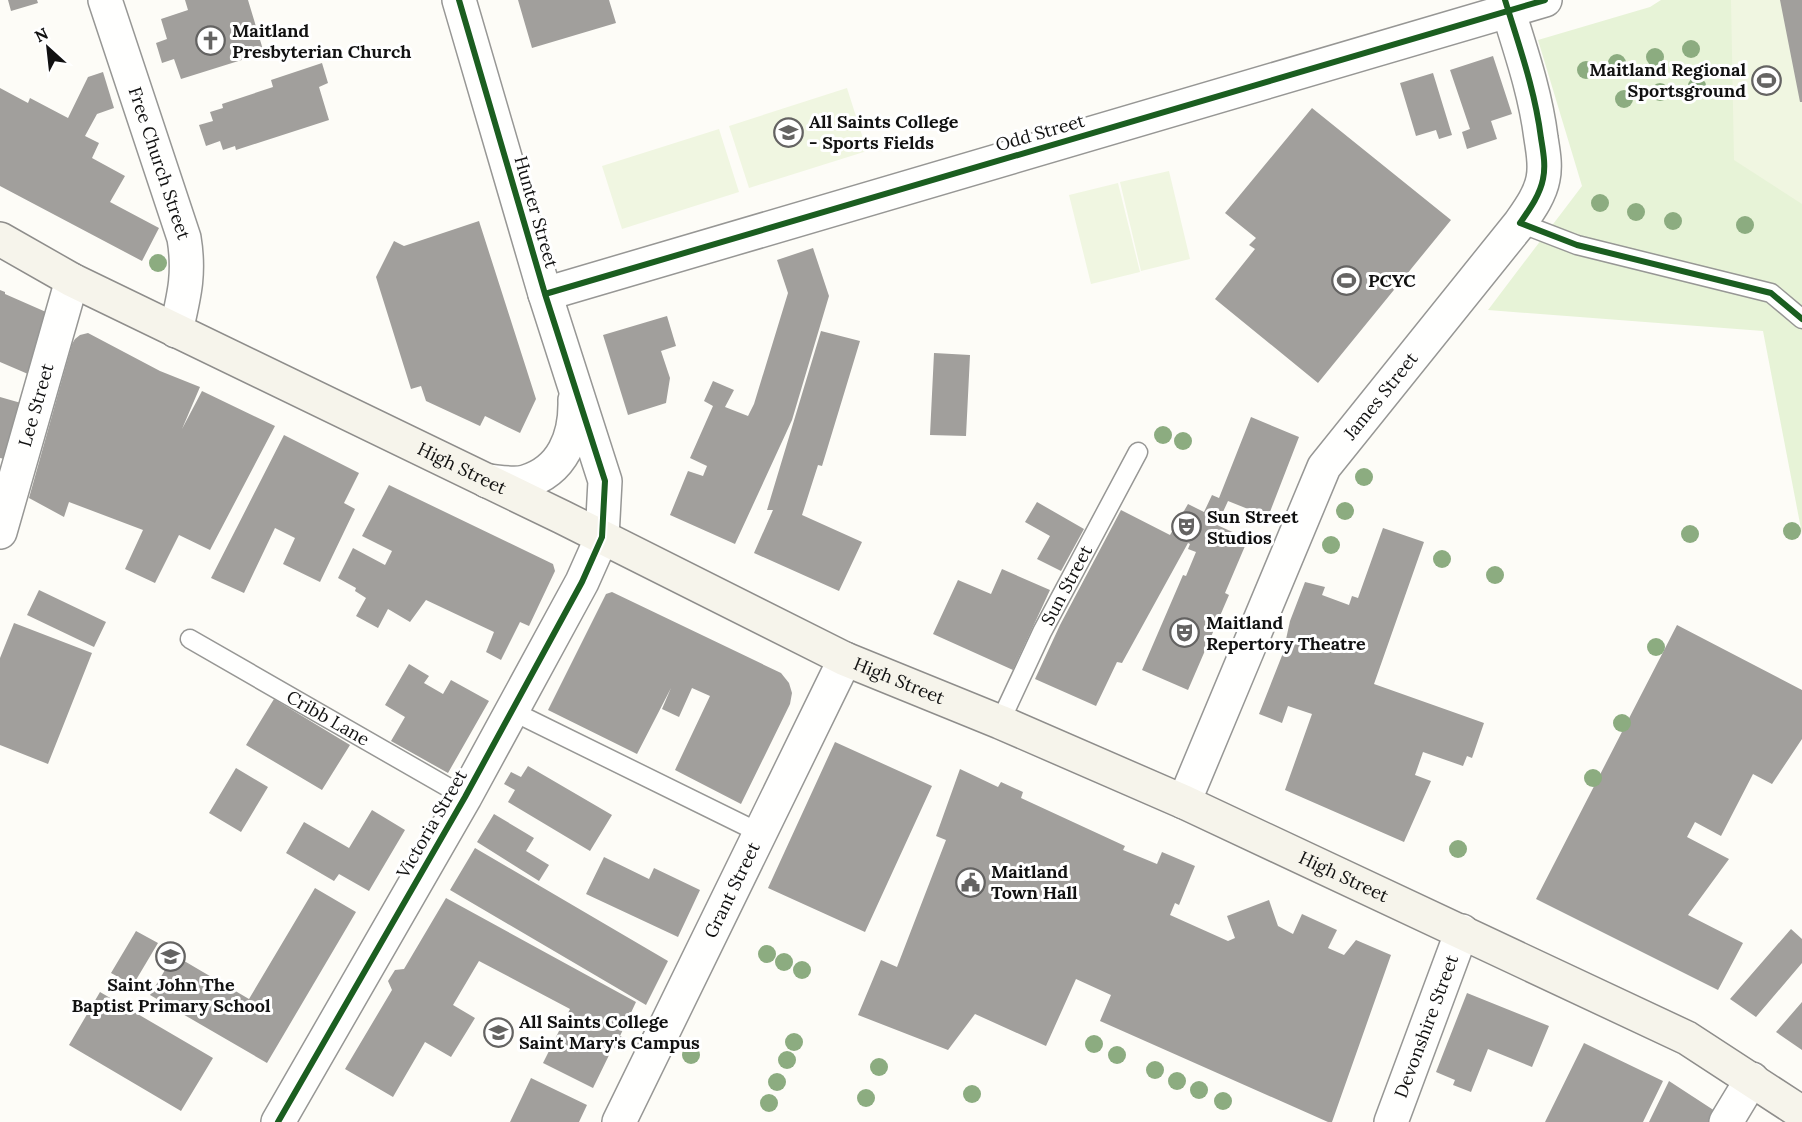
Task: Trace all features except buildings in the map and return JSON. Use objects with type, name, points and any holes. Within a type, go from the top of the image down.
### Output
[{"type":"main road","name":"High Street","points":[[0,239],[72,280],[602,537],[845,659],[1000,722],[1184,802],[1687,1038],[1802,1113]]},
{"type":"street","name":"Free Church Street","points":[[105,0],[184,238],[188,260],[186,288],[176,331]]},
{"type":"street","name":"Hunter Street","points":[[459,0],[545,294],[605,482],[602,537]]},
{"type":"street","name":"Odd Street","points":[[545,294],[1506,5],[1545,0]]},
{"type":"street","name":"James Street","points":[[1184,802],[1323,467],[1520,223],[1536,199],[1543,179],[1544,157],[1538,114],[1532,86],[1506,5]]},
{"type":"street","name":"Lee Street","points":[[0,532],[72,280]]},
{"type":"street","name":"Hunter Street","points":[[487,481],[524,482],[551,468],[566,451],[576,417],[575,390]]},
{"type":"street","name":"Victoria Street","points":[[278,1122],[465,797],[582,582],[602,537]]},
{"type":"street","name":"Grant Street","points":[[619,1122],[845,659]]},
{"type":"street","name":"Devonshire Street","points":[[1391,1122],[1462,931]]},
{"type":"street","points":[[1726,1122],[1752,1079]]},
{"type":"lane","points":[[1520,223],[1577,245],[1771,293],[1802,319]]},
{"type":"lane","name":"Sun Street","points":[[1000,722],[1042,632],[1138,452]]},
{"type":"lane","name":"Cribb Lane","points":[[189,639],[465,797]]},
{"type":"lane","points":[[512,711],[760,833]]},
{"type":"green space","points":[[1661,0],[1802,0],[1802,534],[1763,331],[1488,310],[1582,186],[1538,40],[1650,7]]},
{"type":"green space","name":"Maitland Regional Sportsground","points":[[1731,0],[1802,0],[1802,204],[1734,160]]},
{"type":"green space","points":[[847,88],[867,151],[749,188],[729,126]]},
{"type":"green space","points":[[719,129],[739,192],[622,229],[602,166]]},
{"type":"green space","points":[[1169,171],[1190,259],[1141,271],[1120,182]]},
{"type":"green space","points":[[1118,183],[1140,272],[1091,284],[1069,195]]},
{"type":"cycle path","points":[[278,1122],[465,797],[582,582],[602,537],[605,481],[545,294],[459,0]]},
{"type":"cycle path","points":[[1505,0],[1531,85],[1544,158],[1542,185],[1520,223],[1577,245],[1771,293],[1802,319]]},
{"type":"cycle path","points":[[545,294],[1545,0]]},
{"type":"place","name":"Maitland Presbyterian Church","points":[[211,41]]},
{"type":"place","name":"Maitland Regional Sportsground","points":[[1767,80]]},
{"type":"place","name":"All Saints College - Sports Fields","points":[[788,132]]},
{"type":"place","name":"PCYC","points":[[1347,281]]},
{"type":"place","name":"Sun Street Studios","points":[[1186,527]]},
{"type":"place","name":"Maitland Repertory Theatre","points":[[1185,633]]},
{"type":"place","name":"Maitland Town Hall","points":[[970,882]]},
{"type":"place","name":"Saint John The Baptist Primary School","points":[[171,956]]},
{"type":"place","name":"All Saints College Saint Mary's Campus","points":[[498,1032]]}]
